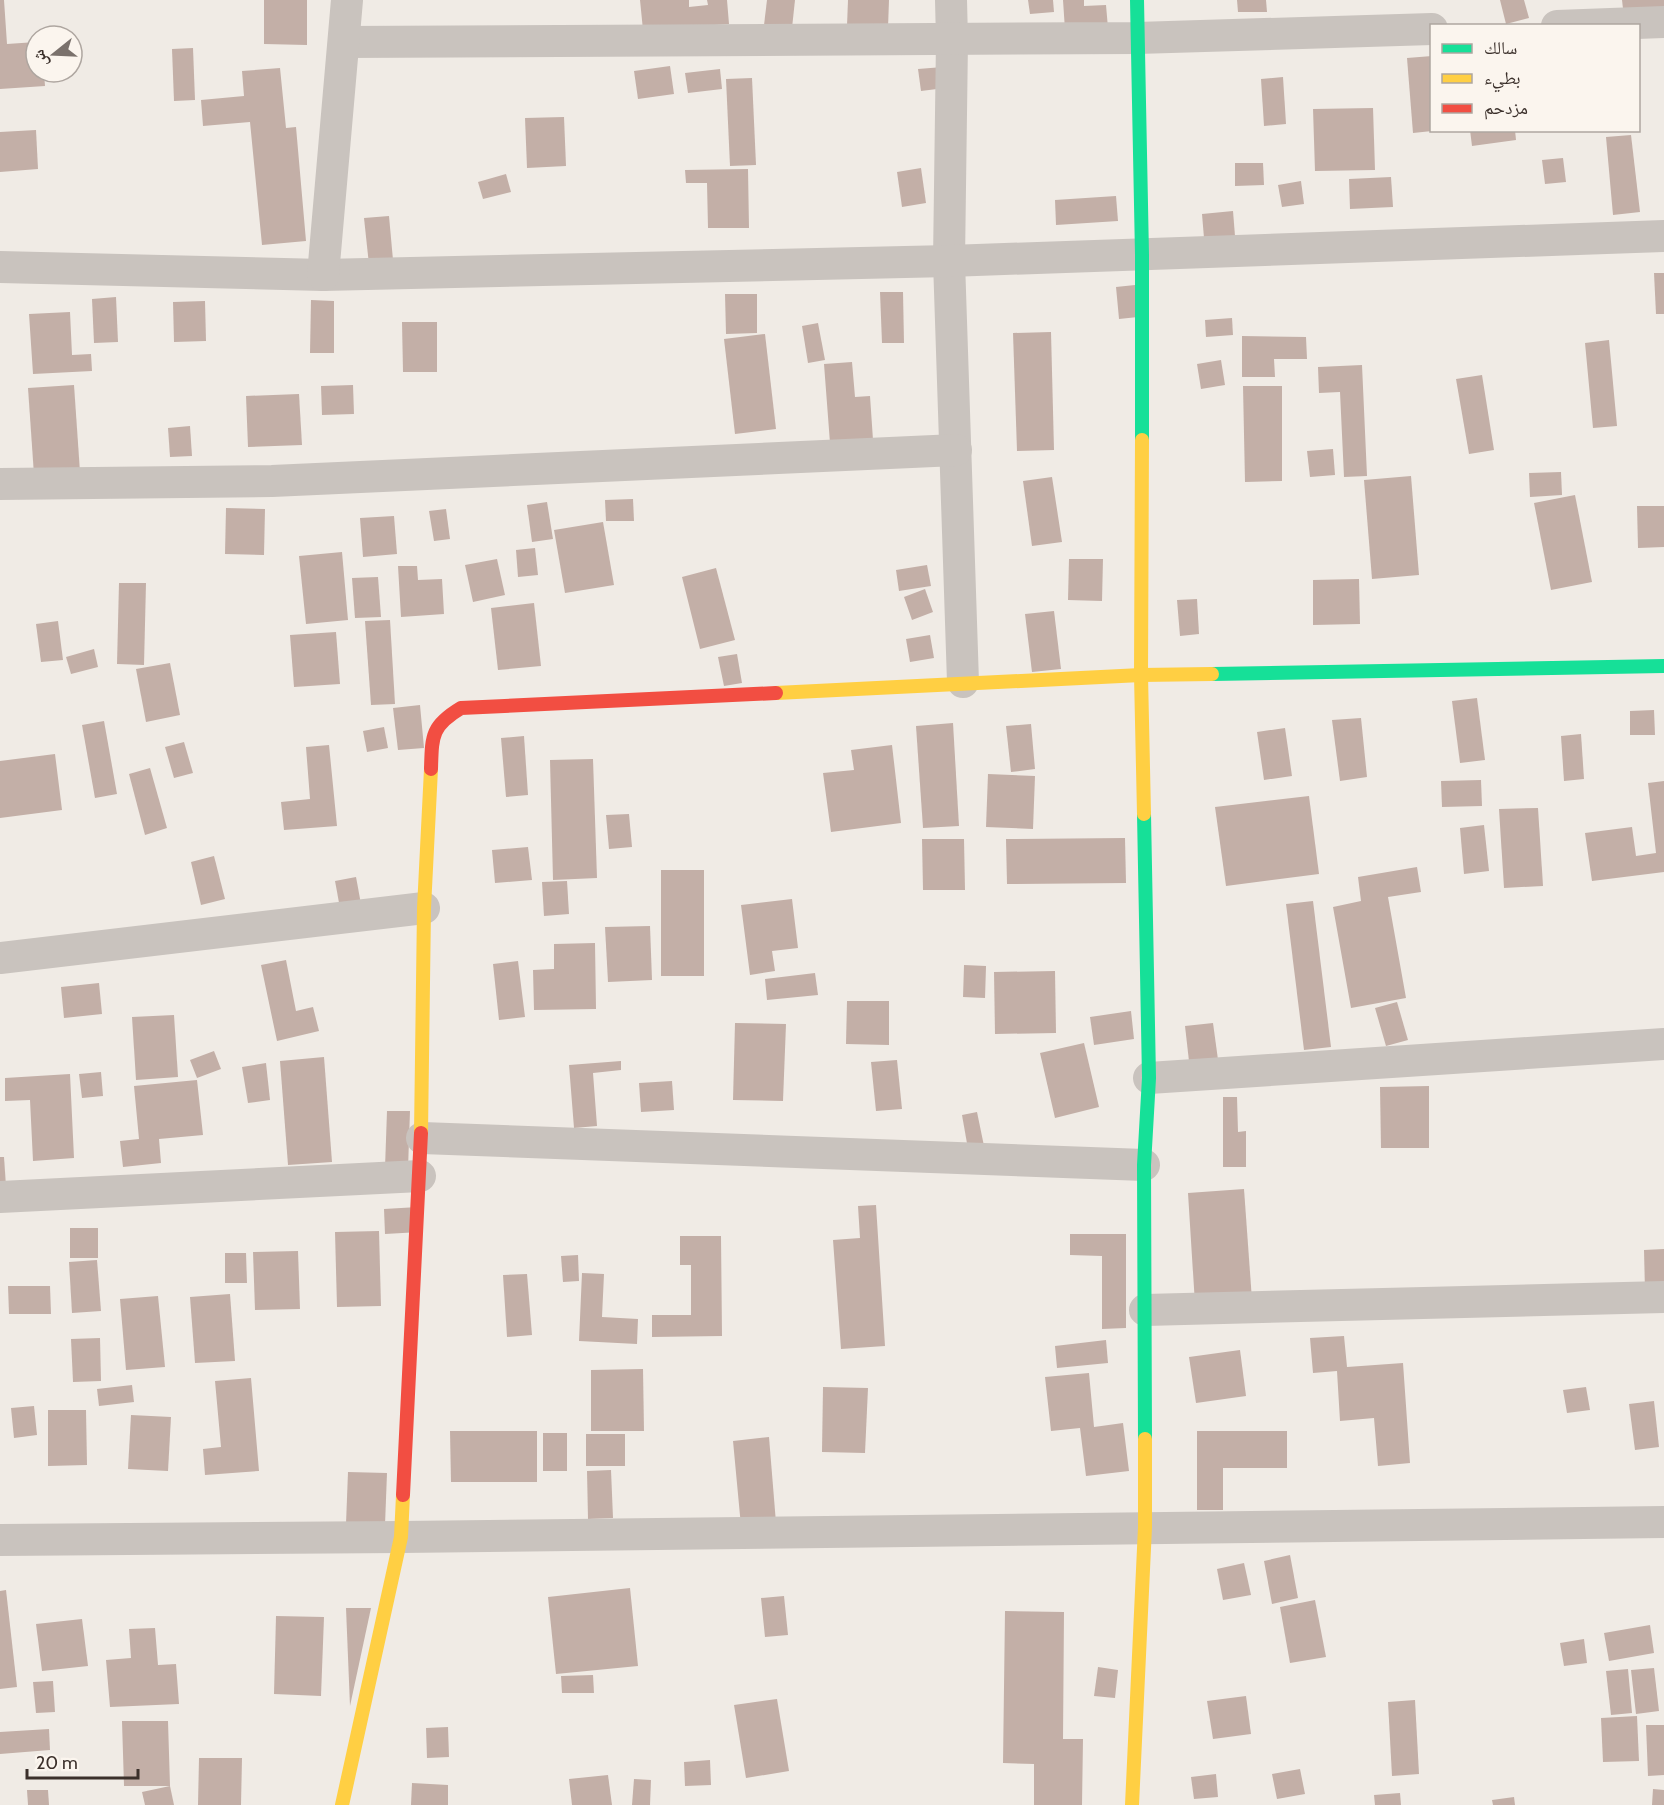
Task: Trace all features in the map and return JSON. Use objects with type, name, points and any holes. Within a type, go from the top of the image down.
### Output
[{"type":"street","points":[[323,275],[347,0]]},
{"type":"street","points":[[951,0],[949,261],[963,682]]},
{"type":"street","points":[[1132,1805],[1145,1527],[1144,1165],[1149,1078],[1141,675],[1142,255],[1137,0]]},
{"type":"street","points":[[1550,0],[1550,24]]},
{"type":"street","points":[[1610,24],[1664,22]]},
{"type":"street","points":[[344,42],[1137,38],[1430,29]]},
{"type":"street","points":[[0,267],[323,275],[949,261],[1664,236]]},
{"type":"street","points":[[0,484],[272,481],[956,450]]},
{"type":"street","points":[[342,1805],[401,1537],[422,1138],[423,908],[432,740],[443,719],[461,708],[963,682],[1141,675],[1664,666]]},
{"type":"street","points":[[0,958],[423,908]]},
{"type":"street","points":[[1149,1078],[1664,1044]]},
{"type":"street","points":[[422,1138],[1144,1165]]},
{"type":"street","points":[[0,1197],[420,1176]]},
{"type":"street","points":[[1145,1310],[1664,1297]]},
{"type":"street","points":[[0,1539],[401,1537],[1664,1522]]},
{"type":"building","points":[[0,0],[4,0],[7,44],[24,43],[24,84],[45,84],[45,86],[0,89]]},
{"type":"building","points":[[264,0],[307,0],[307,45],[264,44]]},
{"type":"building","points":[[640,0],[689,0],[689,7],[708,5],[707,0],[727,0],[729,24],[643,30]]},
{"type":"building","points":[[767,0],[795,0],[792,28],[764,25]]},
{"type":"building","points":[[848,0],[889,0],[888,28],[847,26]]},
{"type":"building","points":[[1028,0],[1053,0],[1054,12],[1030,14]]},
{"type":"building","points":[[1063,0],[1084,0],[1084,6],[1106,5],[1108,28],[1065,30]]},
{"type":"building","points":[[1237,0],[1266,0],[1267,12],[1238,12]]},
{"type":"building","points":[[1500,0],[1524,0],[1529,18],[1506,24]]},
{"type":"building","points":[[1622,0],[1664,0],[1664,22],[1625,24]]},
{"type":"building","points":[[193,48],[195,100],[174,101],[172,49]]},
{"type":"building","points":[[1430,56],[1430,131],[1413,133],[1407,58]]},
{"type":"building","points":[[670,66],[674,94],[638,99],[634,71]]},
{"type":"building","points":[[943,67],[945,88],[921,91],[918,69]]},
{"type":"building","points":[[280,68],[286,128],[296,127],[306,241],[262,245],[250,122],[203,126],[201,100],[244,96],[242,71]]},
{"type":"building","points":[[720,69],[722,89],[688,93],[685,73]]},
{"type":"building","points":[[1283,77],[1286,124],[1264,126],[1261,79]]},
{"type":"building","points":[[752,78],[756,165],[730,166],[726,79]]},
{"type":"building","points":[[1373,108],[1375,170],[1315,171],[1313,109]]},
{"type":"building","points":[[564,117],[566,166],[527,168],[525,118]]},
{"type":"building","points":[[36,130],[38,169],[0,172],[0,132]]},
{"type":"building","points":[[1470,132],[1515,132],[1516,140],[1472,146]]},
{"type":"building","points":[[1631,135],[1640,212],[1613,215],[1606,137]]},
{"type":"building","points":[[1563,158],[1566,182],[1545,184],[1542,160]]},
{"type":"building","points":[[1235,163],[1263,163],[1264,185],[1235,186]]},
{"type":"building","points":[[921,168],[926,203],[902,207],[897,172]]},
{"type":"building","points":[[748,169],[749,228],[708,228],[707,183],[686,183],[685,170]]},
{"type":"building","points":[[506,174],[511,192],[483,199],[478,182]]},
{"type":"building","points":[[1391,177],[1393,207],[1350,209],[1349,179]]},
{"type":"building","points":[[1301,181],[1304,204],[1282,207],[1278,185]]},
{"type":"building","points":[[1116,196],[1118,221],[1056,225],[1055,200]]},
{"type":"building","points":[[1233,211],[1235,236],[1204,238],[1202,214]]},
{"type":"building","points":[[389,216],[394,271],[370,274],[364,218]]},
{"type":"building","points":[[1654,273],[1664,273],[1664,314],[1656,314]]},
{"type":"building","points":[[1135,285],[1138,317],[1119,319],[1116,287]]},
{"type":"building","points":[[880,292],[903,292],[904,343],[882,343]]},
{"type":"building","points":[[725,294],[757,294],[757,333],[726,334]]},
{"type":"building","points":[[116,297],[118,342],[94,343],[92,299]]},
{"type":"building","points":[[311,300],[334,301],[334,353],[310,353]]},
{"type":"building","points":[[205,301],[206,341],[174,342],[173,302]]},
{"type":"building","points":[[70,312],[72,355],[91,354],[92,371],[33,374],[29,314]]},
{"type":"building","points":[[1232,318],[1233,335],[1206,337],[1205,320]]},
{"type":"building","points":[[402,322],[437,322],[437,372],[403,372]]},
{"type":"building","points":[[818,323],[825,360],[808,363],[802,326]]},
{"type":"building","points":[[1051,332],[1054,450],[1017,451],[1013,333]]},
{"type":"building","points":[[765,334],[776,429],[735,434],[724,339]]},
{"type":"building","points":[[1242,336],[1306,337],[1307,359],[1274,359],[1275,377],[1242,377]]},
{"type":"building","points":[[1609,340],[1617,426],[1593,428],[1585,343]]},
{"type":"building","points":[[1221,360],[1225,385],[1201,389],[1197,364]]},
{"type":"building","points":[[852,362],[855,397],[870,396],[873,440],[830,443],[824,364]]},
{"type":"building","points":[[1362,365],[1367,476],[1344,477],[1340,392],[1319,393],[1318,367]]},
{"type":"building","points":[[1482,375],[1494,450],[1469,454],[1456,379]]},
{"type":"building","points":[[74,385],[80,472],[34,475],[28,388]]},
{"type":"building","points":[[353,385],[354,414],[322,415],[321,386]]},
{"type":"building","points":[[1243,386],[1282,386],[1282,481],[1245,482]]},
{"type":"building","points":[[299,394],[302,445],[248,447],[246,396]]},
{"type":"building","points":[[190,426],[192,456],[170,457],[168,428]]},
{"type":"building","points":[[1333,449],[1335,475],[1310,477],[1307,451]]},
{"type":"building","points":[[1561,472],[1562,495],[1530,497],[1529,473]]},
{"type":"building","points":[[1411,476],[1419,575],[1372,579],[1364,480]]},
{"type":"building","points":[[1052,477],[1062,542],[1032,546],[1023,481]]},
{"type":"building","points":[[1575,495],[1592,582],[1551,590],[1534,503]]},
{"type":"building","points":[[633,499],[634,521],[606,521],[605,500]]},
{"type":"building","points":[[547,502],[553,539],[532,542],[527,505]]},
{"type":"building","points":[[1637,506],[1664,506],[1664,547],[1638,548]]},
{"type":"building","points":[[226,508],[265,509],[264,555],[225,554]]},
{"type":"building","points":[[446,509],[450,539],[434,541],[429,511]]},
{"type":"building","points":[[394,516],[397,554],[363,557],[360,518]]},
{"type":"building","points":[[603,522],[614,585],[565,593],[554,530]]},
{"type":"building","points":[[535,548],[538,575],[518,577],[516,550]]},
{"type":"building","points":[[342,552],[348,620],[306,624],[299,556]]},
{"type":"building","points":[[497,559],[505,595],[473,602],[465,565]]},
{"type":"building","points":[[1069,559],[1103,559],[1102,601],[1068,600]]},
{"type":"building","points":[[927,565],[931,586],[899,591],[896,570]]},
{"type":"building","points":[[398,566],[417,566],[418,580],[442,579],[444,614],[401,617]]},
{"type":"building","points":[[716,568],[735,640],[700,649],[682,577]]},
{"type":"building","points":[[378,577],[381,617],[355,618],[352,578]]},
{"type":"building","points":[[1359,579],[1360,624],[1313,625],[1313,580]]},
{"type":"building","points":[[119,583],[146,583],[144,665],[117,664]]},
{"type":"building","points":[[925,589],[933,612],[912,620],[904,597]]},
{"type":"building","points":[[1197,599],[1199,634],[1180,636],[1177,600]]},
{"type":"building","points":[[534,603],[541,666],[498,670],[491,608]]},
{"type":"building","points":[[1054,611],[1061,669],[1032,672],[1025,614]]},
{"type":"building","points":[[390,620],[395,704],[371,705],[365,621]]},
{"type":"building","points":[[58,621],[63,660],[41,662],[36,624]]},
{"type":"building","points":[[336,632],[340,684],[294,687],[290,635]]},
{"type":"building","points":[[930,635],[934,658],[910,662],[906,639]]},
{"type":"building","points":[[94,649],[98,667],[71,674],[66,657]]},
{"type":"building","points":[[737,654],[742,683],[724,686],[718,657]]},
{"type":"building","points":[[170,663],[180,715],[146,722],[136,669]]},
{"type":"building","points":[[1477,698],[1485,760],[1460,763],[1452,701]]},
{"type":"building","points":[[420,705],[424,748],[398,750],[393,708]]},
{"type":"building","points":[[1654,710],[1655,735],[1630,735],[1630,711]]},
{"type":"building","points":[[1361,718],[1367,777],[1340,781],[1332,720]]},
{"type":"building","points":[[104,721],[117,794],[95,798],[82,725]]},
{"type":"building","points":[[953,723],[959,826],[923,828],[916,726]]},
{"type":"building","points":[[1031,724],[1035,769],[1011,772],[1006,726]]},
{"type":"building","points":[[384,727],[388,748],[367,752],[363,731]]},
{"type":"building","points":[[1285,728],[1292,776],[1264,780],[1257,732]]},
{"type":"building","points":[[1581,734],[1584,779],[1564,781],[1561,736]]},
{"type":"building","points":[[524,736],[528,795],[506,797],[501,738]]},
{"type":"building","points":[[184,742],[193,773],[174,778],[165,747]]},
{"type":"building","points":[[329,745],[337,826],[284,830],[281,802],[310,799],[306,747]]},
{"type":"building","points":[[892,745],[901,823],[831,832],[823,773],[854,770],[851,750]]},
{"type":"building","points":[[55,754],[62,810],[0,818],[0,761]]},
{"type":"building","points":[[593,759],[597,878],[553,880],[550,760]]},
{"type":"building","points":[[150,768],[167,828],[145,835],[129,774]]},
{"type":"building","points":[[988,774],[1035,776],[1033,829],[986,827]]},
{"type":"building","points":[[1481,780],[1482,806],[1442,807],[1441,781]]},
{"type":"building","points":[[1664,781],[1664,872],[1592,881],[1585,833],[1632,827],[1636,856],[1656,853],[1648,783]]},
{"type":"building","points":[[1309,796],[1319,874],[1226,886],[1215,807]]},
{"type":"building","points":[[1538,808],[1543,886],[1504,888],[1499,809]]},
{"type":"building","points":[[629,814],[632,847],[609,849],[606,815]]},
{"type":"building","points":[[1484,825],[1489,871],[1464,874],[1460,828]]},
{"type":"building","points":[[1125,838],[1126,883],[1007,884],[1006,839]]},
{"type":"building","points":[[922,839],[964,839],[965,890],[923,890]]},
{"type":"building","points":[[528,847],[532,880],[495,883],[492,850]]},
{"type":"building","points":[[214,856],[225,899],[201,905],[191,862]]},
{"type":"building","points":[[1417,867],[1421,892],[1388,897],[1406,998],[1351,1008],[1333,907],[1361,901],[1358,877]]},
{"type":"building","points":[[661,870],[704,870],[704,976],[661,976]]},
{"type":"building","points":[[356,877],[361,904],[340,908],[335,881]]},
{"type":"building","points":[[567,881],[569,914],[544,916],[542,882]]},
{"type":"building","points":[[792,899],[798,948],[772,951],[775,971],[750,975],[741,905]]},
{"type":"building","points":[[1313,901],[1331,1047],[1304,1050],[1286,904]]},
{"type":"building","points":[[650,926],[652,980],[608,982],[605,927]]},
{"type":"building","points":[[595,943],[596,1009],[534,1010],[533,970],[554,969],[554,944]]},
{"type":"building","points":[[286,960],[296,1011],[313,1007],[319,1031],[277,1041],[261,965]]},
{"type":"building","points":[[518,961],[525,1017],[499,1020],[493,964]]},
{"type":"building","points":[[964,965],[986,966],[985,998],[963,997]]},
{"type":"building","points":[[1055,971],[1056,1033],[995,1034],[994,972]]},
{"type":"building","points":[[815,973],[818,995],[767,1000],[765,979]]},
{"type":"building","points":[[99,983],[102,1014],[64,1018],[61,987]]},
{"type":"building","points":[[847,1001],[889,1001],[889,1045],[846,1044]]},
{"type":"building","points":[[1397,1002],[1408,1040],[1386,1046],[1375,1008]]},
{"type":"building","points":[[1131,1011],[1134,1039],[1094,1045],[1090,1017]]},
{"type":"building","points":[[174,1015],[178,1077],[136,1080],[132,1017]]},
{"type":"building","points":[[735,1023],[786,1024],[783,1101],[733,1100]]},
{"type":"building","points":[[1213,1023],[1219,1067],[1190,1070],[1185,1026]]},
{"type":"building","points":[[1084,1043],[1099,1107],[1055,1118],[1040,1053]]},
{"type":"building","points":[[214,1051],[221,1069],[197,1078],[190,1060]]},
{"type":"building","points":[[324,1057],[332,1162],[288,1165],[280,1061]]},
{"type":"building","points":[[897,1060],[902,1109],[876,1111],[871,1062]]},
{"type":"building","points":[[621,1061],[621,1070],[593,1073],[597,1126],[574,1128],[569,1065]]},
{"type":"building","points":[[266,1063],[270,1100],[248,1103],[242,1067]]},
{"type":"building","points":[[101,1072],[103,1096],[82,1098],[79,1074]]},
{"type":"building","points":[[70,1074],[74,1158],[33,1161],[30,1100],[5,1101],[5,1078]]},
{"type":"building","points":[[197,1080],[203,1135],[159,1139],[161,1163],[123,1167],[120,1141],[139,1139],[134,1086]]},
{"type":"building","points":[[672,1081],[674,1110],[641,1112],[639,1083]]},
{"type":"building","points":[[1429,1086],[1429,1148],[1381,1148],[1380,1087]]},
{"type":"building","points":[[1223,1097],[1237,1097],[1238,1132],[1246,1131],[1246,1167],[1223,1167]]},
{"type":"building","points":[[387,1111],[410,1111],[408,1169],[385,1168]]},
{"type":"building","points":[[977,1112],[984,1146],[968,1149],[962,1115]]},
{"type":"building","points":[[0,1157],[4,1157],[6,1186],[0,1186]]},
{"type":"building","points":[[1244,1189],[1252,1300],[1195,1304],[1188,1193]]},
{"type":"building","points":[[876,1205],[885,1346],[841,1349],[833,1240],[860,1238],[858,1206]]},
{"type":"building","points":[[418,1207],[420,1232],[385,1234],[384,1209]]},
{"type":"building","points":[[70,1228],[98,1228],[98,1258],[70,1258]]},
{"type":"building","points":[[379,1231],[381,1306],[337,1307],[335,1232]]},
{"type":"building","points":[[1070,1234],[1126,1234],[1126,1328],[1102,1329],[1102,1256],[1070,1255]]},
{"type":"building","points":[[680,1236],[721,1236],[722,1336],[652,1337],[652,1315],[691,1315],[691,1265],[680,1265]]},
{"type":"building","points":[[1664,1249],[1664,1291],[1645,1291],[1644,1250]]},
{"type":"building","points":[[298,1251],[300,1309],[255,1310],[253,1252]]},
{"type":"building","points":[[225,1253],[246,1253],[247,1283],[225,1283]]},
{"type":"building","points":[[578,1255],[579,1281],[563,1282],[561,1256]]},
{"type":"building","points":[[97,1260],[101,1311],[72,1313],[69,1262]]},
{"type":"building","points":[[582,1273],[604,1274],[602,1317],[638,1319],[637,1344],[579,1341]]},
{"type":"building","points":[[527,1274],[532,1335],[507,1337],[503,1275]]},
{"type":"building","points":[[8,1286],[50,1286],[51,1314],[9,1314]]},
{"type":"building","points":[[230,1294],[235,1361],[195,1363],[190,1297]]},
{"type":"building","points":[[158,1296],[165,1367],[126,1370],[120,1299]]},
{"type":"building","points":[[1344,1336],[1347,1367],[1403,1363],[1410,1463],[1378,1466],[1374,1418],[1340,1421],[1337,1371],[1313,1373],[1310,1338]]},
{"type":"building","points":[[100,1338],[101,1381],[73,1382],[71,1339]]},
{"type":"building","points":[[1106,1340],[1108,1363],[1057,1368],[1055,1346]]},
{"type":"building","points":[[1240,1350],[1246,1396],[1196,1403],[1189,1357]]},
{"type":"building","points":[[643,1369],[644,1431],[591,1431],[591,1370]]},
{"type":"building","points":[[1089,1373],[1094,1427],[1123,1423],[1129,1471],[1086,1476],[1080,1428],[1051,1431],[1045,1377]]},
{"type":"building","points":[[251,1378],[259,1471],[205,1475],[203,1449],[221,1447],[215,1381]]},
{"type":"building","points":[[132,1385],[134,1402],[99,1406],[97,1389]]},
{"type":"building","points":[[823,1387],[868,1388],[865,1453],[822,1452]]},
{"type":"building","points":[[1586,1387],[1590,1410],[1567,1413],[1563,1390]]},
{"type":"building","points":[[1654,1401],[1659,1447],[1635,1450],[1629,1404]]},
{"type":"building","points":[[34,1406],[37,1435],[14,1438],[11,1408]]},
{"type":"building","points":[[48,1410],[86,1410],[87,1465],[48,1466]]},
{"type":"building","points":[[131,1415],[171,1417],[168,1471],[128,1469]]},
{"type":"building","points":[[450,1431],[537,1431],[537,1482],[451,1482]]},
{"type":"building","points":[[1197,1431],[1287,1431],[1287,1468],[1223,1468],[1223,1510],[1197,1510]]},
{"type":"building","points":[[543,1433],[567,1433],[567,1471],[543,1471]]},
{"type":"building","points":[[586,1434],[625,1434],[625,1466],[586,1466]]},
{"type":"building","points":[[769,1437],[776,1523],[741,1526],[733,1441]]},
{"type":"building","points":[[611,1470],[613,1518],[588,1519],[587,1471]]},
{"type":"building","points":[[348,1472],[387,1473],[385,1525],[346,1524]]},
{"type":"building","points":[[1290,1555],[1298,1598],[1272,1604],[1264,1561]]},
{"type":"building","points":[[1244,1563],[1251,1595],[1223,1600],[1217,1569]]},
{"type":"building","points":[[630,1588],[638,1666],[556,1674],[548,1597]]},
{"type":"building","points":[[6,1590],[17,1687],[0,1689],[0,1591]]},
{"type":"building","points":[[784,1596],[788,1635],[765,1637],[761,1598]]},
{"type":"building","points":[[1315,1600],[1326,1657],[1290,1663],[1280,1607]]},
{"type":"building","points":[[346,1608],[371,1608],[350,1706]]},
{"type":"building","points":[[1005,1611],[1064,1612],[1063,1739],[1083,1739],[1082,1805],[1034,1805],[1034,1764],[1003,1763]]},
{"type":"building","points":[[276,1616],[324,1617],[321,1696],[274,1694]]},
{"type":"building","points":[[82,1619],[88,1666],[42,1671],[36,1624]]},
{"type":"building","points":[[1650,1625],[1654,1653],[1609,1661],[1604,1633]]},
{"type":"building","points":[[155,1628],[158,1665],[176,1664],[179,1704],[110,1707],[106,1660],[131,1658],[129,1629]]},
{"type":"building","points":[[1584,1639],[1587,1663],[1564,1666],[1560,1643]]},
{"type":"building","points":[[1098,1667],[1118,1670],[1115,1698],[1094,1696]]},
{"type":"building","points":[[1654,1668],[1659,1711],[1636,1714],[1631,1670]]},
{"type":"building","points":[[1628,1669],[1632,1713],[1611,1715],[1606,1671]]},
{"type":"building","points":[[593,1675],[594,1693],[562,1693],[561,1676]]},
{"type":"building","points":[[53,1681],[55,1712],[36,1713],[33,1682]]},
{"type":"building","points":[[1246,1696],[1251,1734],[1213,1739],[1207,1701]]},
{"type":"building","points":[[777,1699],[789,1771],[746,1778],[734,1705]]},
{"type":"building","points":[[1415,1700],[1419,1774],[1392,1776],[1388,1702]]},
{"type":"building","points":[[1637,1716],[1639,1761],[1603,1762],[1601,1718]]},
{"type":"building","points":[[122,1721],[168,1721],[170,1786],[124,1786]]},
{"type":"building","points":[[1646,1725],[1664,1725],[1664,1775],[1648,1776]]},
{"type":"building","points":[[448,1727],[449,1757],[427,1758],[426,1728]]},
{"type":"building","points":[[49,1729],[50,1750],[0,1754],[0,1732]]},
{"type":"building","points":[[199,1758],[242,1758],[241,1805],[198,1805]]},
{"type":"building","points":[[710,1760],[711,1785],[685,1786],[684,1762]]},
{"type":"building","points":[[1300,1769],[1305,1794],[1277,1799],[1272,1774]]},
{"type":"building","points":[[1216,1774],[1218,1797],[1194,1799],[1191,1777]]},
{"type":"building","points":[[608,1775],[612,1805],[572,1805],[569,1779]]},
{"type":"building","points":[[634,1779],[651,1780],[650,1805],[632,1805]]},
{"type":"building","points":[[412,1783],[448,1785],[448,1805],[411,1805]]},
{"type":"building","points":[[170,1786],[174,1805],[145,1805],[142,1792]]},
{"type":"building","points":[[1653,1789],[1664,1790],[1664,1805],[1652,1805]]},
{"type":"building","points":[[27,1790],[48,1790],[49,1805],[28,1805]]},
{"type":"building","points":[[1400,1793],[1401,1805],[1375,1805],[1374,1795]]},
{"type":"building","points":[[1514,1797],[1515,1805],[1493,1805],[1492,1800]]},
{"type":"traffic: fast","points":[[1137,0],[1142,255],[1142,440]]},
{"type":"traffic: fast","points":[[1212,674],[1664,666]]},
{"type":"traffic: fast","points":[[1144,814],[1149,1078],[1144,1165],[1145,1439]]},
{"type":"traffic: slow","points":[[1142,440],[1141,675],[1144,814]]},
{"type":"traffic: slow","points":[[776,693],[1141,675],[1212,674]]},
{"type":"traffic: slow","points":[[421,1133],[424,908],[431,769]]},
{"type":"traffic: slow","points":[[1132,1805],[1145,1527],[1145,1439]]},
{"type":"traffic: slow","points":[[342,1805],[401,1537],[403,1495]]},
{"type":"traffic: jam","points":[[431,769],[435,733],[444,720],[461,708],[776,693]]},
{"type":"traffic: jam","points":[[403,1495],[421,1133]]}]
